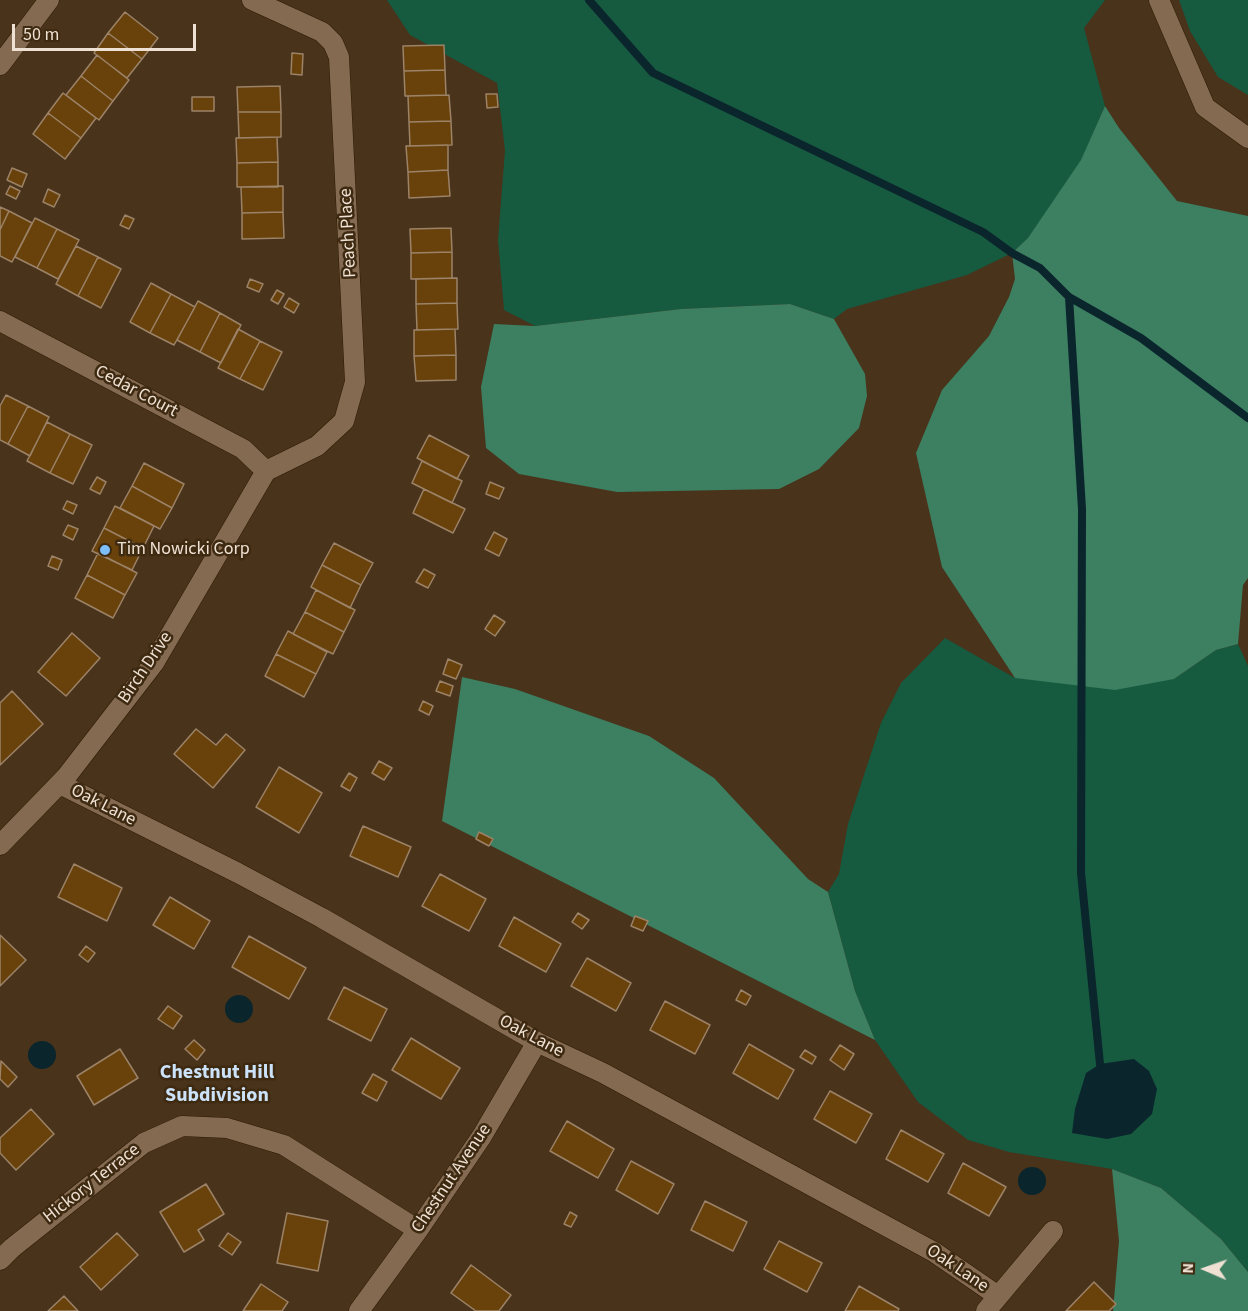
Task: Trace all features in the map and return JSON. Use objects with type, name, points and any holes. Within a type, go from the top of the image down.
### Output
[{"type":"street","points":[[0,64],[49,0]]},
{"type":"street","name":"Peach Place","points":[[252,0],[322,32],[333,43],[339,57],[355,382],[344,421],[317,446],[266,471]]},
{"type":"street","points":[[1159,0],[1205,107],[1248,138]]},
{"type":"street","name":"Cedar Court","points":[[0,321],[243,448],[266,471]]},
{"type":"street","name":"Birch Drive","points":[[0,845],[60,784],[154,663],[266,471]]},
{"type":"street","name":"Oak Lane","points":[[60,784],[238,873],[322,918],[537,1042],[603,1073],[934,1252],[992,1304]]},
{"type":"street","name":"Chestnut Avenue","points":[[369,1308],[418,1230],[482,1136],[537,1042]]},
{"type":"street","name":"Hickory Terrace","points":[[0,1260],[144,1143],[182,1126],[227,1128],[284,1144],[418,1230]]},
{"type":"street","points":[[992,1304],[1053,1231]]},
{"type":"green space","points":[[387,0],[1105,0],[1084,28],[1105,106],[1065,199],[1045,223],[1012,253],[967,275],[847,309],[834,319],[790,304],[681,309],[535,326],[504,310],[498,240],[505,150],[497,83],[410,35]]},
{"type":"green space","points":[[1179,0],[1248,0],[1248,95],[1218,77],[1190,31]]},
{"type":"green space","points":[[1105,106],[1119,128],[1177,201],[1248,216],[1248,578],[1243,585],[1238,644],[1216,650],[1174,679],[1115,690],[1015,678],[942,567],[916,453],[942,390],[989,336],[1009,297],[1015,279],[1012,253],[1028,238],[1081,160]]},
{"type":"green space","points":[[790,304],[834,319],[865,374],[867,396],[859,428],[819,469],[779,489],[617,492],[519,474],[486,448],[481,387],[494,324],[535,326],[681,309]]},
{"type":"green space","points":[[945,638],[1015,678],[1174,679],[1216,650],[1238,644],[1248,666],[1248,1272],[1221,1239],[1161,1188],[1112,1169],[1009,1152],[968,1140],[918,1102],[875,1040],[855,991],[828,892],[839,874],[848,824],[881,723],[901,683]]},
{"type":"green space","points":[[462,677],[515,689],[649,736],[714,778],[808,879],[828,892],[855,991],[875,1040],[442,821]]},
{"type":"green space","points":[[1112,1169],[1161,1188],[1221,1239],[1248,1272],[1248,1311],[1113,1311],[1119,1241]]},
{"type":"water","points":[[239,995],[249,999],[253,1009],[249,1019],[239,1023],[229,1019],[225,1009],[229,999]]},
{"type":"water","points":[[42,1041],[52,1045],[56,1055],[52,1065],[42,1069],[32,1065],[28,1055],[32,1045]]},
{"type":"water","points":[[1134,1059],[1149,1071],[1157,1089],[1152,1114],[1131,1134],[1107,1139],[1072,1133],[1075,1109],[1086,1073],[1100,1064]]},
{"type":"water","points":[[1032,1167],[1042,1171],[1046,1181],[1042,1191],[1032,1195],[1022,1191],[1018,1181],[1022,1171]]},
{"type":"building","points":[[125,12],[158,38],[142,59],[108,33]]},
{"type":"building","points":[[108,33],[142,59],[127,78],[94,53]]},
{"type":"building","points":[[444,45],[445,70],[404,71],[403,46]]},
{"type":"building","points":[[292,53],[303,54],[302,75],[291,74]]},
{"type":"building","points":[[97,55],[129,80],[113,101],[81,76]]},
{"type":"building","points":[[445,70],[446,95],[405,96],[404,71]]},
{"type":"building","points":[[81,76],[113,101],[99,120],[66,95]]},
{"type":"building","points":[[280,86],[281,112],[238,112],[237,87]]},
{"type":"building","points":[[63,93],[96,118],[81,138],[48,113]]},
{"type":"building","points":[[486,94],[497,94],[498,107],[487,108]]},
{"type":"building","points":[[449,95],[451,121],[409,122],[408,96]]},
{"type":"building","points":[[192,97],[214,97],[214,111],[192,111]]},
{"type":"building","points":[[238,112],[281,112],[281,137],[239,138]]},
{"type":"building","points":[[48,113],[81,138],[65,159],[33,134]]},
{"type":"building","points":[[451,121],[452,145],[410,146],[409,122]]},
{"type":"building","points":[[277,137],[278,162],[237,163],[236,138]]},
{"type":"building","points":[[448,145],[448,170],[408,172],[406,146]]},
{"type":"building","points":[[278,162],[278,187],[237,187],[237,163]]},
{"type":"building","points":[[12,168],[27,174],[22,187],[7,180]]},
{"type":"building","points":[[448,170],[450,196],[409,198],[408,172]]},
{"type":"building","points":[[10,186],[20,191],[16,199],[6,194]]},
{"type":"building","points":[[283,186],[283,212],[242,213],[241,187]]},
{"type":"building","points":[[48,189],[60,195],[54,207],[43,202]]},
{"type":"building","points":[[0,207],[9,211],[0,230]]},
{"type":"building","points":[[9,211],[32,223],[12,262],[0,256],[0,230]]},
{"type":"building","points":[[283,212],[284,238],[242,239],[242,213]]},
{"type":"building","points":[[125,215],[134,219],[129,229],[120,225]]},
{"type":"building","points":[[35,218],[57,229],[37,268],[15,257]]},
{"type":"building","points":[[451,228],[452,252],[411,253],[410,229]]},
{"type":"building","points":[[57,229],[79,240],[58,279],[37,268]]},
{"type":"building","points":[[76,246],[98,257],[78,296],[56,284]]},
{"type":"building","points":[[452,252],[452,278],[411,279],[411,253]]},
{"type":"building","points":[[98,257],[121,269],[101,308],[78,296]]},
{"type":"building","points":[[457,278],[457,303],[416,304],[416,279]]},
{"type":"building","points":[[250,279],[263,284],[259,292],[247,287]]},
{"type":"building","points":[[151,283],[171,294],[150,333],[130,322]]},
{"type":"building","points":[[277,290],[284,294],[278,304],[271,300]]},
{"type":"building","points":[[171,294],[195,307],[174,345],[150,333]]},
{"type":"building","points":[[289,298],[299,304],[294,313],[284,307]]},
{"type":"building","points":[[198,301],[220,313],[200,352],[177,340]]},
{"type":"building","points":[[457,303],[458,329],[417,330],[416,304]]},
{"type":"building","points":[[220,313],[241,325],[221,363],[200,352]]},
{"type":"building","points":[[238,329],[260,341],[240,379],[218,368]]},
{"type":"building","points":[[455,329],[456,355],[414,356],[414,330]]},
{"type":"building","points":[[260,341],[282,352],[263,390],[240,379]]},
{"type":"building","points":[[456,355],[456,380],[416,381],[414,356]]},
{"type":"building","points":[[6,395],[28,406],[8,444],[0,440],[0,406]]},
{"type":"building","points":[[28,406],[49,417],[30,456],[8,444]]},
{"type":"building","points":[[47,422],[70,434],[50,473],[27,461]]},
{"type":"building","points":[[70,434],[92,445],[73,484],[50,473]]},
{"type":"building","points":[[429,435],[469,456],[457,479],[417,458]]},
{"type":"building","points":[[422,461],[462,481],[452,503],[412,483]]},
{"type":"building","points":[[144,463],[184,484],[172,508],[132,486]]},
{"type":"building","points":[[97,477],[106,482],[100,494],[90,489]]},
{"type":"building","points":[[490,482],[504,488],[499,499],[486,494]]},
{"type":"building","points":[[132,486],[172,508],[160,529],[120,508]]},
{"type":"building","points":[[424,489],[465,509],[453,533],[413,513]]},
{"type":"building","points":[[67,501],[77,505],[73,514],[63,509]]},
{"type":"building","points":[[115,506],[154,526],[143,548],[104,528]]},
{"type":"building","points":[[68,525],[78,529],[73,540],[63,535]]},
{"type":"building","points":[[104,528],[143,548],[132,570],[92,551]]},
{"type":"building","points":[[494,532],[507,539],[499,556],[485,549]]},
{"type":"building","points":[[334,543],[373,563],[361,585],[322,565]]},
{"type":"building","points":[[98,553],[137,573],[125,595],[87,575]]},
{"type":"building","points":[[52,556],[62,560],[58,570],[48,566]]},
{"type":"building","points":[[322,565],[361,585],[350,608],[311,587]]},
{"type":"building","points":[[424,569],[435,575],[428,588],[416,582]]},
{"type":"building","points":[[87,575],[125,595],[113,618],[75,598]]},
{"type":"building","points":[[316,590],[355,610],[344,632],[305,612]]},
{"type":"building","points":[[305,612],[344,632],[333,654],[293,634]]},
{"type":"building","points":[[494,615],[505,622],[495,636],[485,629]]},
{"type":"building","points":[[288,631],[327,652],[316,674],[276,654]]},
{"type":"building","points":[[72,633],[100,658],[66,696],[38,672]]},
{"type":"building","points":[[276,654],[316,674],[304,697],[265,676]]},
{"type":"building","points":[[448,659],[462,665],[456,679],[443,674]]},
{"type":"building","points":[[440,681],[453,686],[450,696],[436,691]]},
{"type":"building","points":[[12,691],[43,724],[0,765],[0,703]]},
{"type":"building","points":[[423,701],[433,706],[429,715],[419,710]]},
{"type":"building","points":[[196,729],[216,745],[226,734],[245,750],[213,788],[174,754]]},
{"type":"building","points":[[379,761],[392,768],[384,780],[372,773]]},
{"type":"building","points":[[279,767],[322,793],[299,833],[256,807]]},
{"type":"building","points":[[349,773],[357,778],[350,791],[341,786]]},
{"type":"building","points":[[363,826],[411,847],[398,877],[350,856]]},
{"type":"building","points":[[479,832],[493,839],[489,846],[476,839]]},
{"type":"building","points":[[74,864],[122,888],[107,921],[58,897]]},
{"type":"building","points":[[440,874],[486,899],[469,931],[422,906]]},
{"type":"building","points":[[170,897],[210,921],[194,949],[153,925]]},
{"type":"building","points":[[578,913],[589,920],[582,929],[572,922]]},
{"type":"building","points":[[635,916],[648,921],[643,931],[631,926]]},
{"type":"building","points":[[514,917],[561,944],[546,972],[499,946]]},
{"type":"building","points":[[0,935],[26,960],[0,986]]},
{"type":"building","points":[[249,936],[306,968],[289,999],[232,967]]},
{"type":"building","points":[[86,946],[95,953],[88,962],[79,955]]},
{"type":"building","points":[[587,958],[631,983],[616,1011],[571,986]]},
{"type":"building","points":[[344,987],[387,1009],[371,1041],[328,1019]]},
{"type":"building","points":[[741,990],[751,996],[746,1005],[736,1000]]},
{"type":"building","points":[[665,1001],[710,1025],[695,1054],[650,1030]]},
{"type":"building","points":[[168,1006],[182,1016],[173,1029],[158,1019]]},
{"type":"building","points":[[411,1038],[460,1068],[441,1099],[392,1070]]},
{"type":"building","points":[[194,1040],[205,1050],[197,1060],[185,1049]]},
{"type":"building","points":[[749,1044],[794,1070],[778,1099],[733,1073]]},
{"type":"building","points":[[840,1045],[854,1054],[844,1070],[830,1060]]},
{"type":"building","points":[[120,1049],[138,1078],[94,1105],[77,1076]]},
{"type":"building","points":[[805,1050],[816,1057],[812,1064],[800,1057]]},
{"type":"building","points":[[1,1061],[17,1077],[8,1087],[0,1079]]},
{"type":"building","points":[[373,1074],[387,1082],[377,1101],[362,1093]]},
{"type":"building","points":[[830,1091],[872,1114],[856,1143],[814,1119]]},
{"type":"building","points":[[31,1109],[54,1134],[16,1170],[0,1153],[0,1138]]},
{"type":"building","points":[[567,1121],[614,1149],[598,1178],[550,1151]]},
{"type":"building","points":[[901,1130],[944,1154],[928,1182],[886,1159]]},
{"type":"building","points":[[631,1161],[674,1184],[658,1214],[616,1190]]},
{"type":"building","points":[[963,1163],[1006,1187],[989,1216],[948,1193]]},
{"type":"building","points":[[206,1184],[224,1214],[198,1230],[204,1240],[184,1252],[160,1212]]},
{"type":"building","points":[[705,1201],[747,1222],[733,1251],[691,1230]]},
{"type":"building","points":[[570,1212],[577,1216],[571,1227],[564,1224]]},
{"type":"building","points":[[287,1213],[328,1221],[318,1271],[277,1263]]},
{"type":"building","points":[[117,1233],[138,1255],[101,1290],[80,1267]]},
{"type":"building","points":[[228,1233],[241,1242],[232,1255],[219,1246]]},
{"type":"building","points":[[779,1241],[822,1263],[807,1292],[764,1269]]},
{"type":"building","points":[[471,1265],[511,1295],[499,1311],[476,1311],[451,1293]]},
{"type":"building","points":[[1094,1282],[1116,1304],[1109,1311],[1066,1311]]},
{"type":"building","points":[[261,1284],[288,1302],[282,1311],[243,1311]]},
{"type":"building","points":[[859,1286],[899,1309],[898,1311],[845,1311]]},
{"type":"building","points":[[64,1296],[78,1311],[48,1311]]},
{"type":"waterway","points":[[589,0],[653,73],[983,232],[1012,253],[1040,268],[1069,297],[1141,338],[1248,418]]},
{"type":"waterway","points":[[1069,297],[1082,509],[1081,873],[1100,1064]]},
{"type":"place","name":"Tim Nowicki Corp","points":[[105,550]]},
{"type":"district","name":"Chestnut Hill Subdivision","points":[[217,1086]]}]
